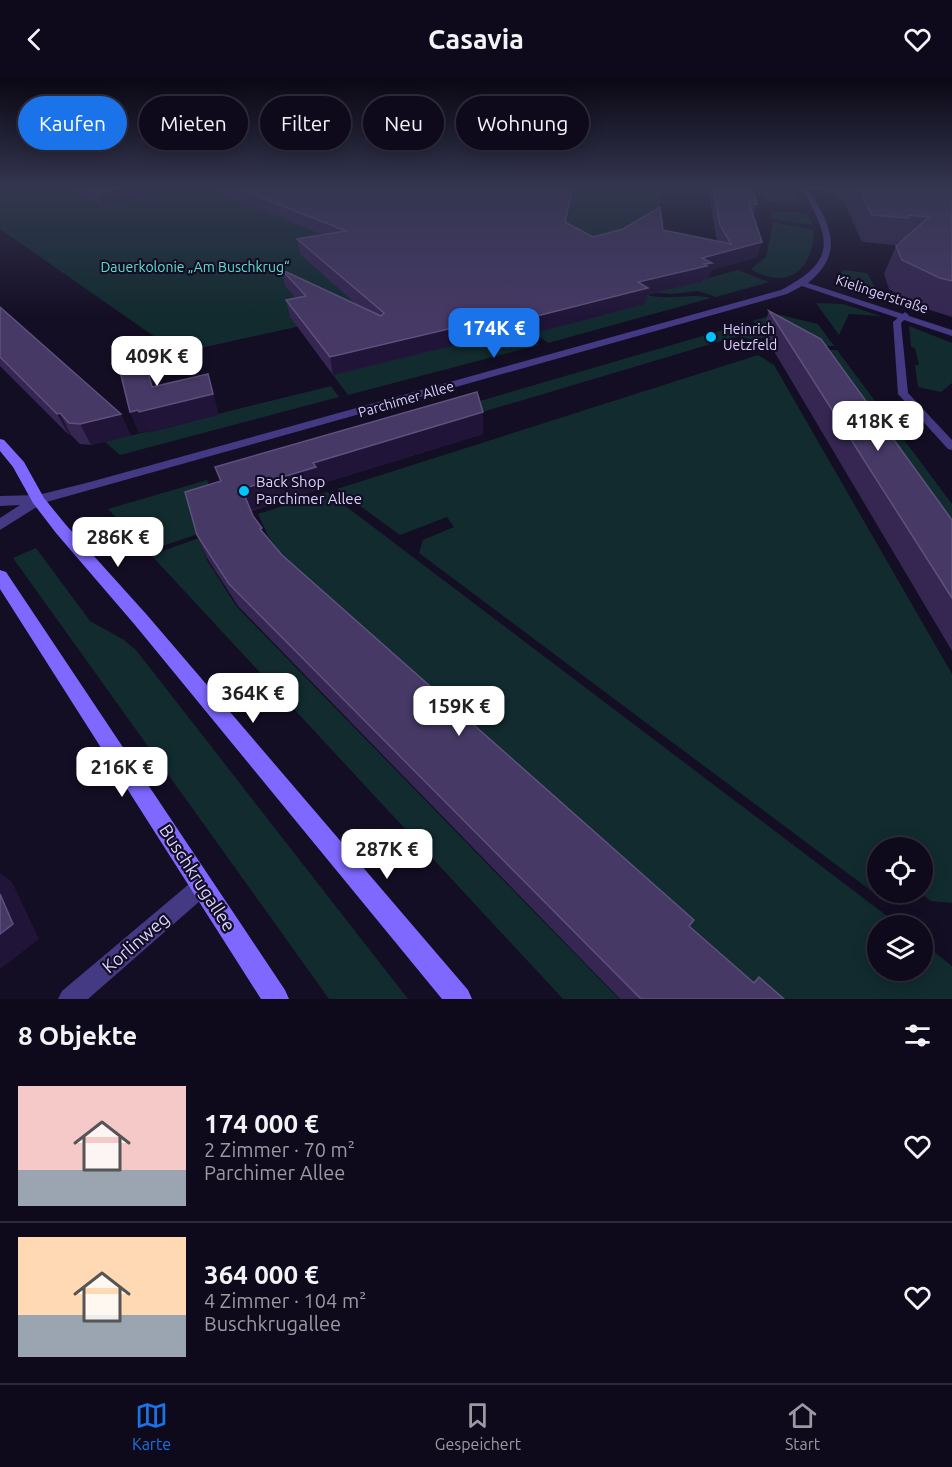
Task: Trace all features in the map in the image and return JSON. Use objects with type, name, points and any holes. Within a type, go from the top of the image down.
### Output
[{"type":"main road","points":[[0,443],[19,465],[38,500],[459,999]]},
{"type":"main road","name":"Buschkrugallee","points":[[0,576],[276,999]]},
{"type":"street","points":[[804,284],[822,263],[829,241],[826,230]]},
{"type":"street","name":"Kielingerstraße","points":[[804,284],[901,319],[952,333]]},
{"type":"street","name":"Parchimer Allee","points":[[0,501],[38,500],[729,309],[804,284]]},
{"type":"street","name":"Parchimer Allee","points":[[0,525],[38,500]]},
{"type":"lane","points":[[901,319],[903,394],[952,447]]},
{"type":"lane","name":"Korlinweg","points":[[70,999],[202,886]]},
{"type":"green space","name":"Dauerkolonie „Am Buschkrug“","points":[[1,230],[660,230],[660,247],[178,353]]},
{"type":"green space","points":[[771,230],[814,230],[809,256],[796,273],[776,278],[751,269],[766,257]]},
{"type":"green space","points":[[738,270],[769,282],[716,297],[698,291],[671,294],[649,292],[702,282],[701,280]]},
{"type":"green space","points":[[843,270],[867,273],[876,289],[888,299],[842,286],[836,280]]},
{"type":"green space","points":[[644,294],[661,297],[703,296],[711,298],[548,343],[535,333],[644,304]]},
{"type":"green space","points":[[816,303],[843,304],[881,316],[849,314],[839,335]]},
{"type":"green space","points":[[776,314],[818,324],[834,346],[797,346],[752,321]]},
{"type":"green space","points":[[747,323],[771,336],[753,340],[738,336],[318,461],[312,450]]},
{"type":"green space","points":[[909,326],[952,343],[952,383],[941,392],[918,387],[915,365],[919,365],[915,348],[911,347]]},
{"type":"green space","points":[[519,329],[539,345],[348,395],[333,375]]},
{"type":"green space","points":[[795,349],[837,350],[952,504],[952,568]]},
{"type":"green space","points":[[758,355],[774,365],[952,674],[952,903],[933,901],[933,837],[867,837],[867,888],[419,553],[423,540],[454,527],[447,517],[400,535],[337,489]]},
{"type":"green space","points":[[331,386],[339,397],[120,455],[105,442]]},
{"type":"green space","points":[[207,480],[217,506],[198,534],[148,551],[108,509]]},
{"type":"green space","points":[[327,492],[886,915],[867,915],[867,981],[933,981],[933,951],[952,966],[952,999],[772,999],[296,575],[268,536],[258,514]]},
{"type":"green space","points":[[199,538],[207,560],[237,607],[619,999],[563,999],[151,555]]},
{"type":"green space","points":[[36,548],[90,621],[124,640],[136,650],[408,999],[329,999],[13,558]]},
{"type":"building","points":[[343,230],[580,230],[593,237],[619,230],[663,230],[731,244],[723,230],[758,230],[762,242],[702,258],[712,263],[704,264],[707,266],[638,282],[648,288],[537,316],[529,310],[330,357],[286,300],[306,296],[282,270],[381,316],[384,313],[297,239],[346,231]]},
{"type":"building","points":[[914,230],[952,230],[952,281],[940,278],[902,260],[896,246]]},
{"type":"building","points":[[0,307],[121,414],[80,424],[69,423],[60,413],[57,414],[0,357]]},
{"type":"building","points":[[769,311],[821,339],[952,520],[952,598]]},
{"type":"building","points":[[143,354],[152,387],[208,374],[213,394],[139,412],[138,410],[130,412],[117,359]]},
{"type":"building","points":[[477,392],[483,412],[313,463],[316,467],[242,489],[253,516],[262,528],[260,529],[282,555],[694,920],[689,926],[754,983],[759,977],[784,999],[641,999],[229,584],[197,535],[185,492],[221,481],[215,467]]},
{"type":"building","points":[[0,894],[13,924],[0,934]]},
{"type":"place","name":"Heinrich Uetzfeld","points":[[711,337]]},
{"type":"place","name":"Back Shop Parchimer Allee","points":[[244,491]]}]
